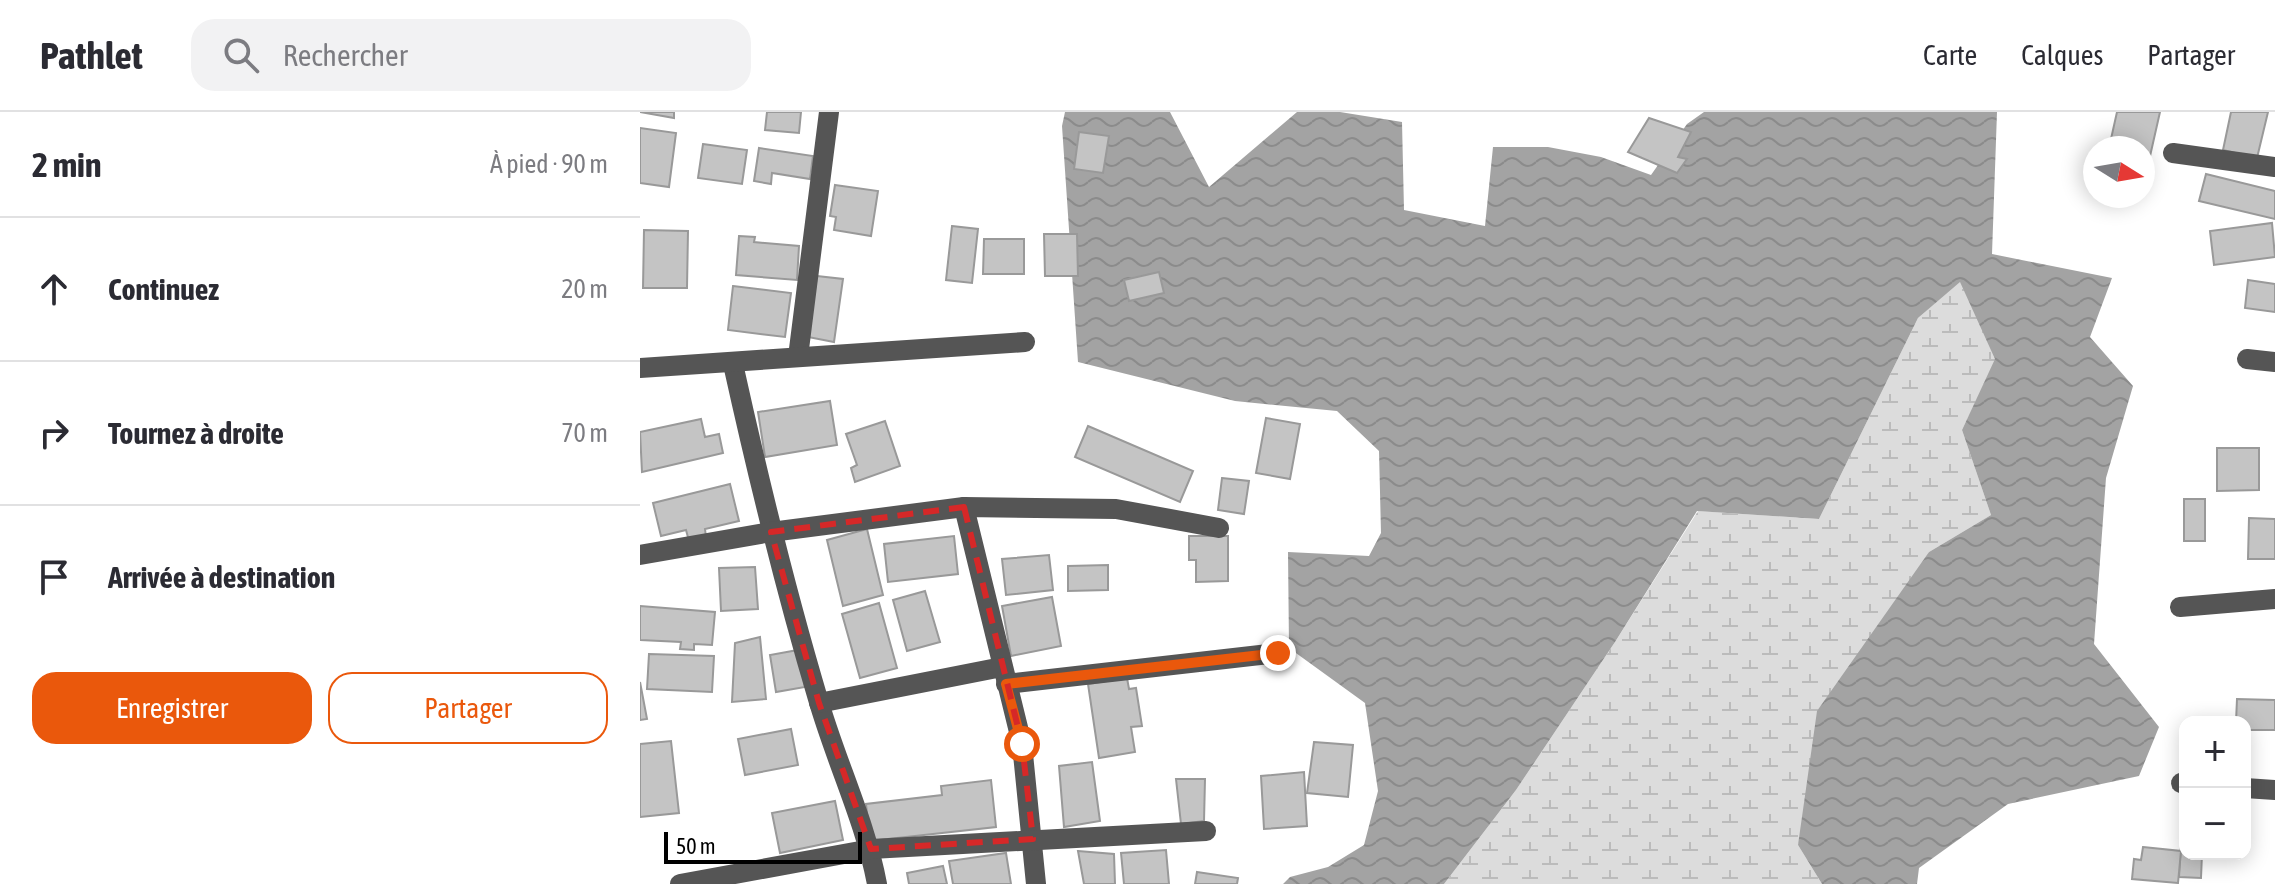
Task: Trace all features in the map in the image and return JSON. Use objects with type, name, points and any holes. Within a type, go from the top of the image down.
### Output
[{"type":"street","points":[[798,357],[829,112]]},
{"type":"street","points":[[2173,153],[2275,167]]},
{"type":"street","points":[[640,368],[1025,342]]},
{"type":"street","points":[[2247,359],[2275,362]]},
{"type":"street","points":[[733,364],[771,532],[819,703],[871,849],[877,884]]},
{"type":"street","points":[[964,507],[1022,744],[1036,884]]},
{"type":"street","points":[[640,555],[771,532],[964,507],[1116,509],[1219,528]]},
{"type":"street","points":[[2180,607],[2275,599]]},
{"type":"street","points":[[819,703],[1004,676],[1278,653]]},
{"type":"street","points":[[2251,788],[2275,790]]},
{"type":"street","points":[[680,884],[871,849],[1206,831]]},
{"type":"highlighted area","points":[[964,507],[1022,744],[1033,839],[871,849],[819,703],[771,532]]},
{"type":"green space","points":[[1960,281],[1996,359],[1962,430],[1991,515],[1929,552],[1798,845],[1822,884],[1444,884],[1516,790],[1698,511],[1819,519],[1918,318]]},
{"type":"water","points":[[1065,112],[1170,112],[1209,187],[1297,112],[1340,112],[1402,122],[1404,210],[1485,226],[1493,147],[1548,147],[1601,157],[1651,175],[1687,124],[1704,112],[1997,112],[1992,254],[2112,278],[2090,337],[2133,386],[2106,478],[2094,644],[2159,727],[2139,776],[2008,804],[1919,868],[1917,884],[1822,884],[1798,845],[1817,711],[1929,552],[1991,515],[1962,430],[1995,359],[1960,282],[1918,318],[1819,519],[1697,511],[1615,642],[1516,790],[1444,884],[1283,884],[1290,877],[1328,867],[1364,845],[1378,791],[1365,703],[1289,648],[1288,552],[1369,556],[1381,533],[1379,451],[1337,411],[1235,401],[1078,362],[1062,126]]},
{"type":"building","points":[[640,112],[674,112],[674,118]]},
{"type":"building","points":[[767,112],[801,112],[799,133],[765,130]]},
{"type":"building","points":[[2117,112],[2160,112],[2155,136],[2112,136]]},
{"type":"building","points":[[2231,112],[2268,112],[2257,158],[2223,150]]},
{"type":"building","points":[[1649,118],[1691,132],[1678,157],[1687,159],[1677,173],[1628,152]]},
{"type":"building","points":[[640,128],[676,133],[669,187],[640,183]]},
{"type":"building","points":[[1079,132],[1109,136],[1103,173],[1074,169]]},
{"type":"building","points":[[703,144],[747,150],[742,184],[698,178]]},
{"type":"building","points":[[759,148],[813,156],[810,179],[772,173],[771,184],[754,181]]},
{"type":"building","points":[[2206,174],[2275,191],[2275,219],[2199,201]]},
{"type":"building","points":[[835,185],[878,191],[871,236],[834,230],[836,217],[830,216]]},
{"type":"building","points":[[2272,223],[2275,257],[2214,265],[2210,231]]},
{"type":"building","points":[[952,226],[978,229],[972,283],[946,280]]},
{"type":"building","points":[[644,230],[688,231],[687,288],[643,288]]},
{"type":"building","points":[[1044,234],[1077,234],[1078,276],[1045,276]]},
{"type":"building","points":[[739,236],[755,237],[754,242],[799,246],[797,280],[736,275]]},
{"type":"building","points":[[984,239],[1024,239],[1024,274],[983,274]]},
{"type":"building","points":[[1159,272],[1164,293],[1129,301],[1124,280]]},
{"type":"building","points":[[817,276],[843,279],[834,342],[808,337]]},
{"type":"building","points":[[2248,280],[2275,284],[2275,312],[2245,308]]},
{"type":"building","points":[[733,286],[791,293],[785,337],[728,330]]},
{"type":"building","points":[[830,401],[837,445],[765,457],[758,412]]},
{"type":"building","points":[[1266,418],[1300,424],[1290,479],[1256,473]]},
{"type":"building","points":[[701,419],[705,437],[719,434],[723,453],[642,472],[640,432]]},
{"type":"building","points":[[885,421],[900,466],[855,482],[851,468],[857,465],[846,434]]},
{"type":"building","points":[[1088,426],[1193,471],[1180,502],[1075,457]]},
{"type":"building","points":[[2217,448],[2259,448],[2259,490],[2217,491]]},
{"type":"building","points":[[1222,478],[1249,481],[1244,514],[1218,510]]},
{"type":"building","points":[[730,484],[739,521],[705,529],[706,537],[689,541],[686,530],[661,536],[653,503]]},
{"type":"building","points":[[2184,499],[2205,499],[2205,541],[2184,541]]},
{"type":"building","points":[[2249,518],[2275,519],[2275,559],[2248,559]]},
{"type":"building","points":[[867,529],[883,595],[843,606],[827,540]]},
{"type":"building","points":[[954,536],[958,574],[888,582],[884,544]]},
{"type":"building","points":[[1189,536],[1228,536],[1228,581],[1196,582],[1196,560],[1189,560]]},
{"type":"building","points":[[1049,555],[1053,590],[1006,595],[1002,559]]},
{"type":"building","points":[[1108,565],[1108,590],[1068,591],[1068,566]]},
{"type":"building","points":[[755,567],[758,609],[721,611],[719,568]]},
{"type":"building","points":[[925,591],[940,642],[907,651],[893,600]]},
{"type":"building","points":[[1052,597],[1061,646],[1011,656],[1002,606]]},
{"type":"building","points":[[879,603],[897,668],[860,678],[842,614]]},
{"type":"building","points":[[640,606],[715,612],[712,645],[694,644],[694,650],[680,649],[681,642],[640,640]]},
{"type":"building","points":[[760,637],[766,699],[732,702],[735,643]]},
{"type":"building","points":[[798,650],[805,687],[776,692],[770,655]]},
{"type":"building","points":[[649,654],[714,656],[712,692],[647,689]]},
{"type":"building","points":[[1127,678],[1129,689],[1136,688],[1142,726],[1131,727],[1135,752],[1099,758],[1088,684]]},
{"type":"building","points":[[640,682],[647,719],[640,720]]},
{"type":"building","points":[[2237,699],[2275,700],[2275,730],[2251,730],[2251,716],[2236,716]]},
{"type":"building","points":[[791,729],[798,765],[745,775],[738,739]]},
{"type":"building","points":[[671,741],[679,813],[640,817],[640,744]]},
{"type":"building","points":[[1314,742],[1353,745],[1348,797],[1307,793]]},
{"type":"building","points":[[1092,762],[1100,821],[1064,827],[1059,766]]},
{"type":"building","points":[[1304,772],[1307,826],[1264,829],[1261,776]]},
{"type":"building","points":[[1176,779],[1205,779],[1204,821],[1181,824]]},
{"type":"building","points":[[991,780],[996,827],[870,841],[866,804],[942,795],[941,786]]},
{"type":"building","points":[[835,801],[843,840],[780,853],[772,813]]},
{"type":"building","points":[[2143,847],[2179,851],[2178,883],[2132,879],[2134,859],[2141,860]]},
{"type":"building","points":[[1166,850],[1169,884],[1124,884],[1121,853]]},
{"type":"building","points":[[1078,851],[1114,854],[1115,884],[1084,884]]},
{"type":"building","points":[[1006,853],[1011,884],[953,884],[949,861]]},
{"type":"building","points":[[2180,860],[2202,860],[2201,878],[2179,877]]},
{"type":"building","points":[[943,866],[947,884],[909,884],[907,873]]},
{"type":"building","points":[[1197,872],[1238,878],[1237,884],[1195,884]]},
{"type":"route","points":[[1022,744],[1006,684],[1278,653]]}]
